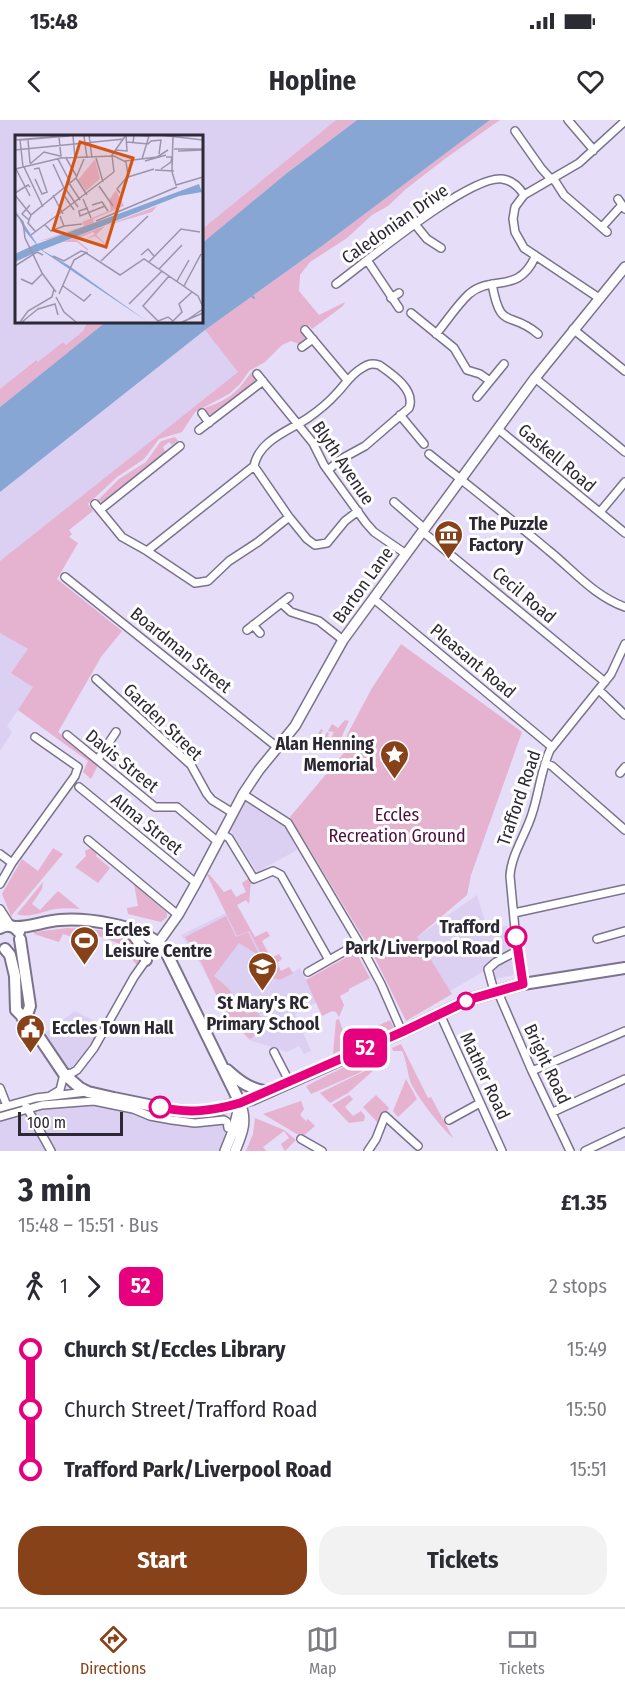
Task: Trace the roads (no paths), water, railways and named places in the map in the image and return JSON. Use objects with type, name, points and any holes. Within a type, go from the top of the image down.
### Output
[{"type":"main road","name":"Barton Lane","points":[[158,943],[178,915],[243,794],[259,770],[295,726],[343,640],[535,378],[625,267]]},
{"type":"main road","points":[[5,925],[27,927],[47,921],[72,920],[108,923],[158,943],[167,954],[240,1103],[245,1120],[242,1136],[235,1151]]},
{"type":"main road","points":[[5,925],[19,932],[30,1006],[28,1012],[22,1017]]},
{"type":"main road","points":[[130,930],[143,948],[146,960]]},
{"type":"main road","points":[[1,947],[13,948],[20,939]]},
{"type":"main road","points":[[1,947],[10,954],[15,976],[15,1007],[31,1025],[64,1074],[72,1082],[88,1092],[185,1112],[218,1109],[269,1092],[471,999],[495,991],[523,984],[624,971]]},
{"type":"main road","points":[[222,1066],[252,1089],[269,1092]]},
{"type":"main road","points":[[225,1151],[240,1103]]},
{"type":"street","points":[[568,120],[593,151]]},
{"type":"street","points":[[599,298],[566,274],[535,257],[520,243],[514,225],[515,207],[524,195],[579,163],[625,121]]},
{"type":"street","points":[[515,130],[541,168],[571,203],[605,229],[621,205]]},
{"type":"street","name":"Caledonian Drive","points":[[336,284],[414,223],[489,180],[507,180],[516,185],[524,195]]},
{"type":"street","points":[[414,223],[430,246],[441,248]]},
{"type":"street","points":[[436,334],[469,294],[492,284],[507,283],[518,279],[535,257]]},
{"type":"street","points":[[366,260],[399,308]]},
{"type":"street","name":"Caledonian Drive","points":[[340,271],[345,277]]},
{"type":"street","points":[[492,284],[495,303],[501,314],[508,320],[532,324],[538,334]]},
{"type":"street","points":[[391,298],[399,293]]},
{"type":"street","points":[[411,313],[454,348],[467,370],[480,374],[490,381]]},
{"type":"street","points":[[416,328],[422,322]]},
{"type":"street","points":[[573,329],[625,371]]},
{"type":"street","points":[[305,330],[347,380]]},
{"type":"street","points":[[302,347],[313,339]]},
{"type":"street","points":[[477,397],[504,364]]},
{"type":"street","points":[[147,550],[254,466],[256,456],[261,450],[330,400],[347,380],[366,365],[379,365],[410,393],[411,404],[365,446],[343,458],[328,470]]},
{"type":"street","name":"Blyth Avenue","points":[[257,374],[313,443],[328,470],[374,532],[406,554]]},
{"type":"street","points":[[535,378],[625,452]]},
{"type":"street","points":[[199,430],[263,381]]},
{"type":"street","points":[[202,413],[209,423]]},
{"type":"street","points":[[400,415],[424,444]]},
{"type":"street","name":"Gaskell Road","points":[[498,429],[625,533]]},
{"type":"street","points":[[180,446],[169,449],[98,507],[122,537],[147,550],[190,581],[204,583],[238,553],[258,542],[289,517]]},
{"type":"street","points":[[429,454],[492,502],[602,597],[625,608]]},
{"type":"street","points":[[254,466],[307,540],[319,545],[330,540],[345,521],[358,511]]},
{"type":"street","points":[[600,512],[625,482]]},
{"type":"street","name":"Cecil Road","points":[[394,502],[424,530],[605,682]]},
{"type":"street","name":"Boardman Street","points":[[65,577],[278,747]]},
{"type":"street","points":[[260,633],[250,627],[289,597]]},
{"type":"street","name":"Pleasant Road","points":[[374,599],[552,747]]},
{"type":"street","points":[[281,603],[291,612],[315,619],[343,640]]},
{"type":"street","name":"Trafford Road","points":[[523,984],[517,951],[511,871],[531,818],[545,763],[552,747],[605,682],[616,665],[625,644]]},
{"type":"street","name":"Garden Street","points":[[96,679],[191,765],[212,800],[233,813]]},
{"type":"street","points":[[598,690],[625,715]]},
{"type":"street","points":[[98,759],[116,732]]},
{"type":"street","name":"Davis Street","points":[[67,735],[155,807],[177,807],[220,838],[229,838],[252,876],[258,879],[273,871],[280,873],[328,960]]},
{"type":"street","points":[[0,884],[12,863],[75,776],[78,767],[35,737]]},
{"type":"street","points":[[545,763],[552,766],[625,830]]},
{"type":"street","name":"Alma Street","points":[[79,787],[196,883]]},
{"type":"street","points":[[243,794],[288,823],[359,943],[381,984],[402,1032]]},
{"type":"street","points":[[88,840],[178,915]]},
{"type":"street","points":[[0,854],[12,863]]},
{"type":"street","points":[[514,914],[625,889]]},
{"type":"street","points":[[0,909],[5,925]]},
{"type":"street","points":[[597,939],[625,931]]},
{"type":"street","points":[[50,1096],[60,1090],[64,1074],[76,1070],[94,1048],[158,943]]},
{"type":"street","points":[[308,972],[359,943]]},
{"type":"street","points":[[495,991],[488,969],[517,951]]},
{"type":"street","name":"Bright Road","points":[[495,991],[570,1151]]},
{"type":"street","name":"Mather Road","points":[[440,1014],[502,1151]]},
{"type":"street","points":[[532,1071],[625,1031]]},
{"type":"street","points":[[274,1052],[290,1083]]},
{"type":"street","points":[[553,1112],[625,1079]]},
{"type":"street","points":[[0,1088],[3,1107],[24,1100],[88,1092]]},
{"type":"street","points":[[24,1100],[27,1110],[51,1151]]},
{"type":"street","points":[[0,1117],[56,1103],[94,1101],[172,1120],[195,1123],[224,1120],[228,1128]]},
{"type":"street","points":[[449,1120],[480,1103]]},
{"type":"street","points":[[368,1151],[376,1139],[385,1116],[418,1146]]},
{"type":"street","points":[[585,1151],[625,1132]]},
{"type":"street","points":[[302,1139],[322,1151]]},
{"type":"water","points":[[357,120],[490,120],[205,330],[0,492],[0,407],[106,322],[202,322],[202,243],[287,173]]},
{"type":"place","name":"The Puzzle Factory","points":[[448,560]]},
{"type":"place","name":"Alan Henning Memorial","points":[[395,780]]},
{"type":"place","name":"Trafford Park/Liverpool Road","points":[[516,937]]},
{"type":"place","name":"Eccles Leisure Centre","points":[[84,966]]},
{"type":"place","name":"St Mary's RC Primary School","points":[[263,992]]},
{"type":"place","name":"Eccles Town Hall","points":[[31,1054]]},
{"type":"park label","name":"Eccles Recreation Ground","points":[[397,825]]}]
